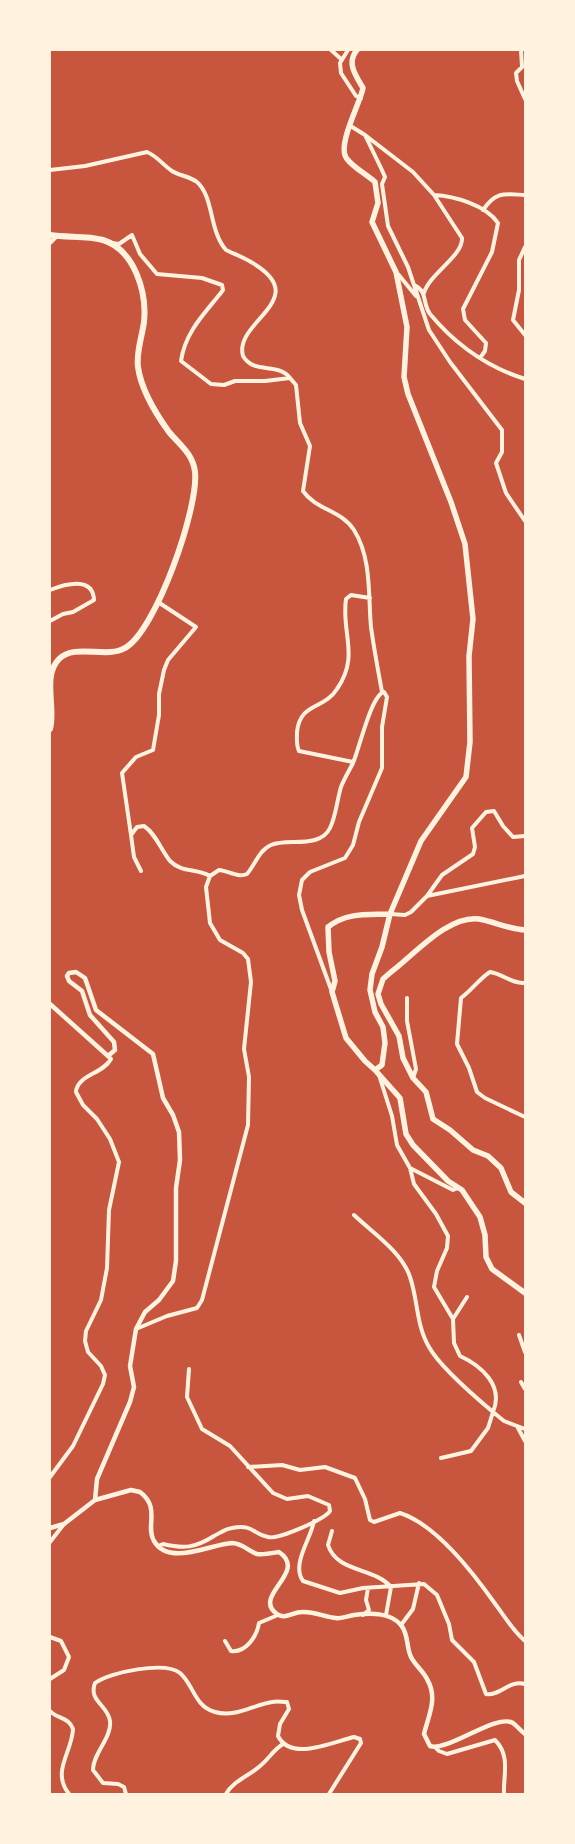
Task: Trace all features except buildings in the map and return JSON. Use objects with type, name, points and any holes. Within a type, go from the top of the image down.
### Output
[{"type":"highway","points":[[50,729],[53,712],[51,678],[53,668],[60,658],[80,652],[108,652],[125,648],[140,632],[158,602],[188,525],[193,501],[195,474],[188,452],[161,420],[140,377],[138,361],[144,321],[139,278],[123,254],[108,242],[94,238],[53,235]]},
{"type":"main road","points":[[357,50],[351,63],[353,72],[363,88],[361,98],[349,125],[344,150],[346,158],[374,182],[378,203],[372,222],[396,272],[406,326],[404,377],[416,416],[451,502],[465,544],[473,619],[469,656],[470,742],[466,776],[421,841],[390,914],[382,947],[372,974],[370,990],[376,1012],[383,1026],[386,1043],[382,1065],[377,1072]]},
{"type":"main road","points":[[390,914],[351,915],[336,920],[328,927],[329,952],[335,981],[332,992],[346,1038],[364,1061],[377,1072],[400,1098],[406,1134],[413,1145],[448,1181],[458,1188],[480,1217],[485,1235],[486,1257],[492,1269],[525,1293]]},
{"type":"main road","points":[[525,930],[479,919],[454,922],[382,979],[378,994],[381,1004],[398,1036],[403,1058],[413,1078],[426,1092],[433,1119],[450,1130],[473,1150],[488,1156],[501,1168],[512,1192],[525,1203]]},
{"type":"street","points":[[331,50],[341,59]]},
{"type":"street","points":[[348,50],[341,59],[341,73],[356,96],[361,98]]},
{"type":"street","points":[[521,50],[522,67],[516,73],[516,81],[525,99]]},
{"type":"street","points":[[349,125],[413,172],[434,195],[460,234],[462,244],[460,250],[429,281],[424,293]]},
{"type":"street","points":[[365,135],[384,177],[382,184],[385,215],[390,236],[408,267],[426,324],[475,395],[500,424],[503,446],[496,463],[506,493],[525,521]]},
{"type":"street","points":[[50,170],[92,164],[137,152],[147,152],[170,170],[190,177],[199,184],[204,192],[213,227],[223,246],[226,250],[256,266],[275,288],[276,298],[243,342],[243,356],[251,366],[280,370],[296,385],[300,423],[310,446],[302,491],[307,497],[323,508],[338,514],[354,530],[366,560],[374,650],[382,692],[387,697],[382,727],[382,768],[359,822],[353,845],[345,858],[310,872],[302,880],[299,895],[302,910],[332,992]]},
{"type":"street","points":[[434,195],[448,196],[484,210],[496,220],[498,229],[488,261],[463,309],[465,320],[487,346],[480,358]]},
{"type":"street","points":[[484,210],[491,200],[498,195],[525,195]]},
{"type":"street","points":[[50,243],[53,235]]},
{"type":"street","points":[[108,242],[119,244],[132,236],[140,254],[157,274],[202,278],[222,285],[223,290],[192,329],[183,349],[182,361],[199,376],[211,384],[224,385],[235,381],[265,381],[290,378]]},
{"type":"street","points":[[525,247],[520,260],[519,290],[513,320],[525,336]]},
{"type":"street","points":[[396,272],[417,297]]},
{"type":"street","points":[[414,285],[424,293],[430,314],[459,343],[497,368],[525,379]]},
{"type":"street","points":[[50,590],[66,584],[80,584],[89,587],[94,594],[94,600],[73,612],[63,614],[50,621]]},
{"type":"street","points":[[353,762],[299,751],[297,731],[302,714],[330,697],[337,690],[347,671],[350,649],[344,616],[346,599],[351,595],[370,598]]},
{"type":"street","points":[[141,870],[134,857],[122,773],[136,757],[153,750],[159,715],[159,694],[164,670],[168,660],[196,627],[158,602]]},
{"type":"street","points":[[136,1329],[167,1316],[197,1308],[202,1300],[248,1125],[248,1077],[244,1049],[251,982],[248,959],[243,953],[220,940],[213,932],[206,894],[206,887],[210,876],[219,870],[242,876],[247,874],[262,851],[270,845],[304,842],[325,835],[331,826],[342,787],[367,722],[382,692]]},
{"type":"street","points":[[390,914],[408,914],[427,896],[442,874],[473,854],[475,847],[472,828],[486,812],[494,811],[509,834],[516,838],[525,836]]},
{"type":"street","points":[[131,835],[138,827],[144,826],[170,861],[183,870],[201,871],[210,876]]},
{"type":"street","points":[[427,896],[525,876]]},
{"type":"street","points":[[95,1500],[97,1479],[130,1402],[134,1387],[130,1366],[136,1329],[144,1312],[159,1300],[173,1282],[176,1261],[176,1188],[180,1160],[179,1132],[174,1115],[163,1098],[153,1054],[96,1010],[85,978],[72,972],[67,976],[69,981],[82,991],[90,1014],[114,1042],[115,1050],[108,1056]]},
{"type":"street","points":[[525,983],[512,982],[498,973],[490,972],[486,975],[475,988],[461,998],[456,1038],[478,1092],[485,1098],[525,1118]]},
{"type":"street","points":[[408,998],[407,1020],[416,1069],[413,1078]]},
{"type":"street","points":[[50,1004],[110,1059],[106,1067],[82,1080],[76,1092],[83,1105],[98,1119],[110,1139],[119,1162],[109,1210],[107,1268],[100,1300],[86,1331],[84,1341],[88,1352],[101,1366],[104,1375],[103,1384],[76,1442],[50,1477]]},
{"type":"street","points":[[377,1072],[392,1116],[397,1145],[410,1168],[418,1193],[436,1214],[448,1236],[434,1287],[453,1319],[454,1343],[460,1356],[475,1363],[490,1381],[496,1403],[488,1428],[471,1450],[441,1458]]},
{"type":"street","points":[[410,1168],[453,1190],[458,1188]]},
{"type":"street","points":[[354,1215],[390,1249],[406,1268],[410,1277],[420,1326],[429,1347],[445,1367],[493,1412],[518,1428],[525,1429]]},
{"type":"street","points":[[453,1319],[467,1297]]},
{"type":"street","points":[[518,1335],[525,1352]]},
{"type":"street","points":[[158,1546],[162,1544],[177,1548],[191,1546],[229,1528],[241,1527],[252,1528],[267,1538],[277,1537],[327,1515],[330,1510],[329,1505],[308,1496],[294,1500],[283,1498],[270,1490],[230,1446],[206,1432],[198,1424],[187,1397],[189,1369]]},
{"type":"street","points":[[521,1382],[525,1389]]},
{"type":"street","points":[[518,1428],[525,1441]]},
{"type":"street","points":[[248,1467],[282,1464],[300,1470],[325,1467],[355,1478],[365,1499],[370,1520],[374,1522],[400,1513],[415,1519],[464,1565],[525,1641]]},
{"type":"street","points":[[51,1540],[64,1524],[95,1500],[131,1490],[140,1492],[148,1500],[152,1510],[152,1536],[158,1546],[184,1554],[219,1544],[234,1543],[258,1554],[280,1552],[285,1558],[288,1569],[286,1576],[274,1590],[271,1599],[271,1606],[278,1615],[283,1617],[302,1612],[338,1619],[363,1614],[386,1615],[401,1625],[407,1638],[411,1657],[427,1679],[432,1690],[433,1702],[424,1734],[425,1740],[439,1751],[447,1754],[495,1740],[502,1753],[506,1770],[504,1794]]},
{"type":"street","points":[[314,1521],[299,1565],[303,1581],[340,1593],[420,1583],[431,1588],[437,1595],[449,1624],[452,1640],[474,1662],[486,1694],[492,1694],[517,1683],[525,1684]]},
{"type":"street","points":[[50,1528],[64,1524]]},
{"type":"street","points":[[332,1531],[328,1545],[338,1561],[375,1577],[391,1587]]},
{"type":"street","points":[[401,1625],[413,1610],[420,1583]]},
{"type":"street","points":[[386,1615],[391,1587]]},
{"type":"street","points":[[363,1614],[369,1610],[366,1600],[368,1588]]},
{"type":"street","points":[[225,1641],[231,1651],[239,1650],[257,1633],[259,1623],[278,1615]]},
{"type":"street","points":[[50,1637],[62,1641],[69,1657],[64,1670],[50,1679]]},
{"type":"street","points":[[126,1794],[124,1788],[118,1784],[103,1782],[93,1770],[95,1756],[110,1725],[108,1715],[94,1698],[93,1689],[95,1683],[112,1675],[160,1667],[172,1668],[181,1674],[199,1702],[210,1710],[222,1714],[231,1714],[270,1702],[287,1702],[289,1709],[278,1730],[278,1736],[283,1744],[306,1750],[354,1737],[360,1739],[361,1743],[354,1757],[329,1794]]},
{"type":"street","points":[[50,1711],[54,1715],[68,1721],[73,1729],[61,1770],[62,1782],[69,1794]]},
{"type":"street","points":[[435,1747],[449,1744],[477,1730],[508,1722],[513,1723],[525,1734]]},
{"type":"street","points":[[226,1794],[231,1786],[260,1766],[275,1749],[283,1744]]}]
